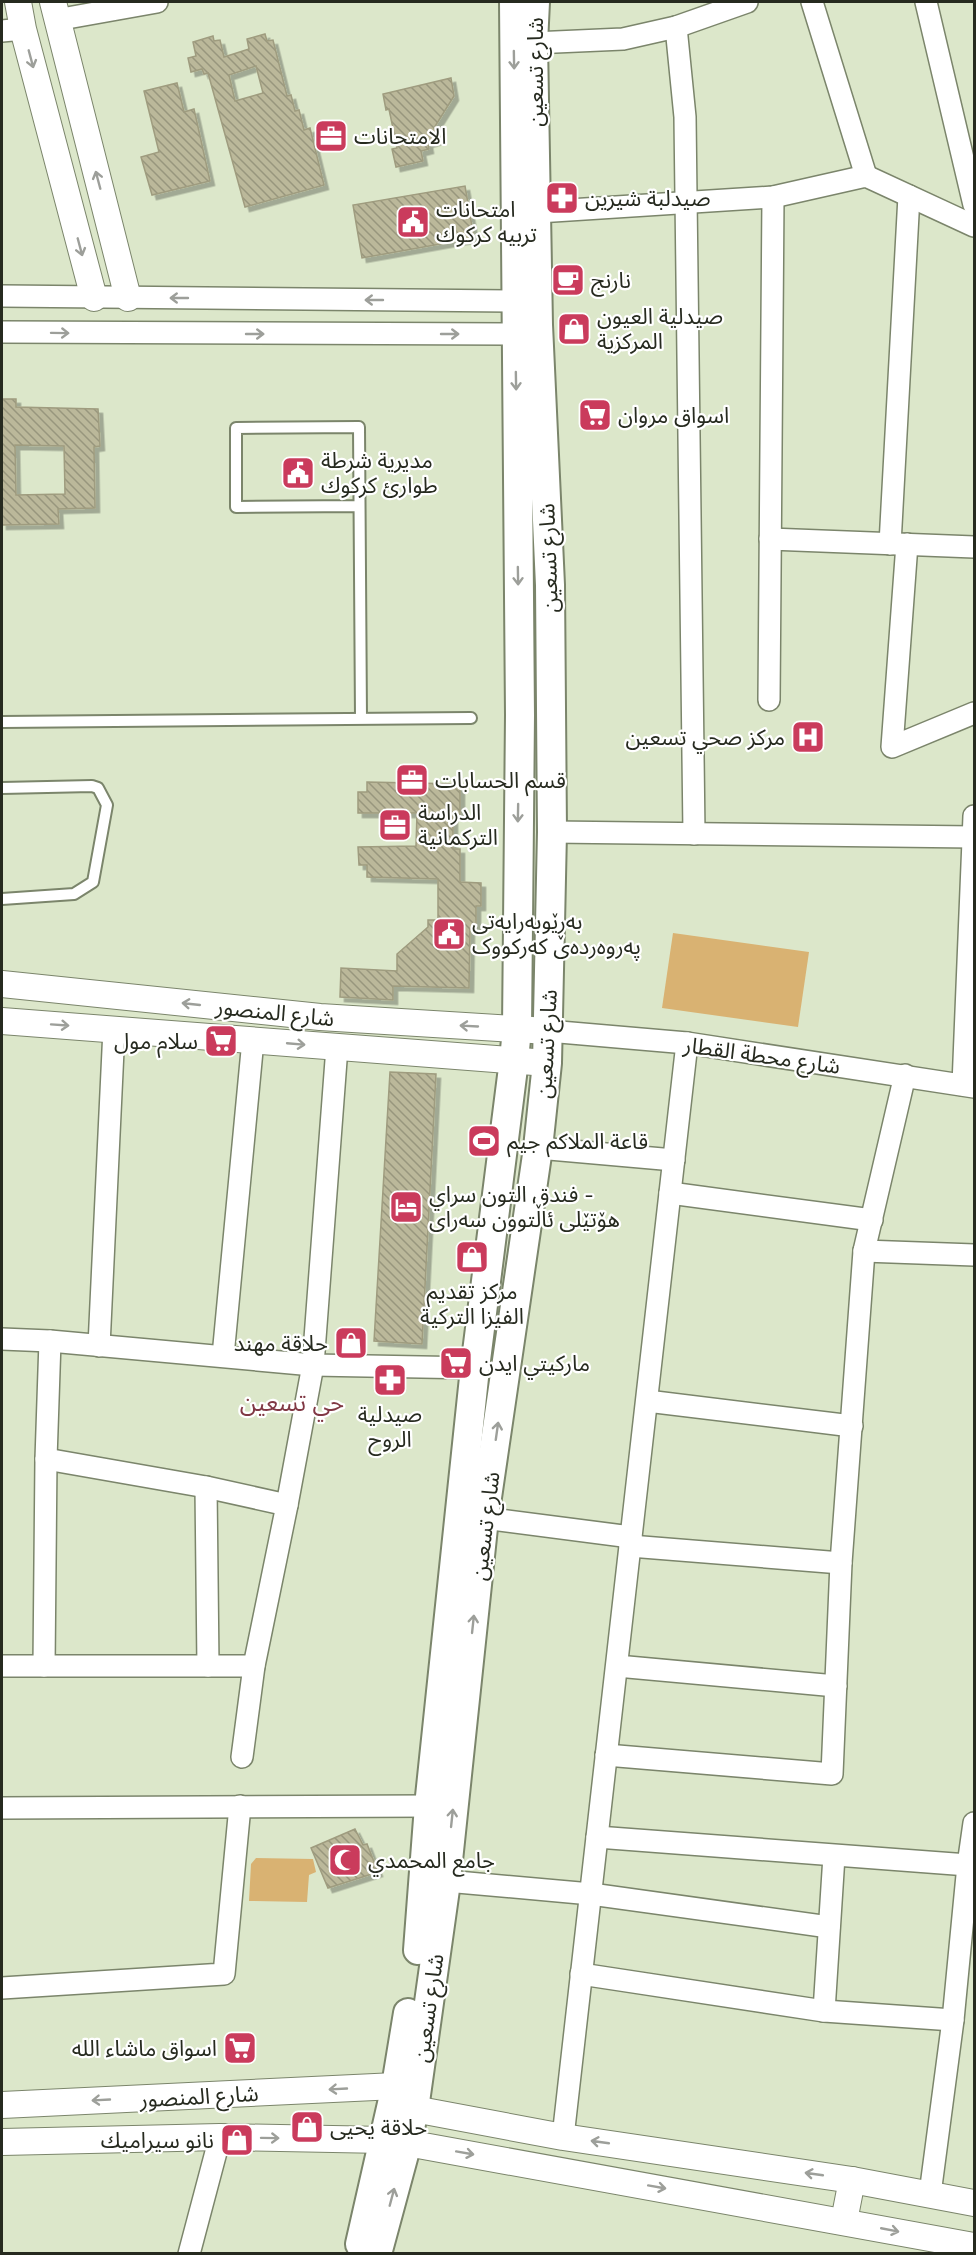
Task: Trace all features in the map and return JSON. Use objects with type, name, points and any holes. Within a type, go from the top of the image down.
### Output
[{"type":"main road","name":"شارع تسعين","points":[[377,2253],[396,2141],[396,2086],[420,1935],[429,1806],[474,1368],[517,1029],[520,715],[514,2]]},
{"type":"main road","name":"شارع تسعين","points":[[358,2253],[396,2141],[414,2109],[446,1881],[484,1518],[538,1148],[547,1063],[552,832],[550,585],[538,325],[538,212],[533,43],[535,2]]},
{"type":"street","points":[[18,2],[12,30],[94,298]]},
{"type":"street","points":[[128,298],[55,11],[157,2]]},
{"type":"street","points":[[533,43],[623,39],[676,27],[747,2]]},
{"type":"street","points":[[812,2],[866,176]]},
{"type":"street","points":[[926,2],[975,205]]},
{"type":"street","points":[[676,27],[685,117],[694,834]]},
{"type":"street","points":[[538,212],[773,198],[866,176],[975,226]]},
{"type":"street","points":[[909,196],[892,747],[975,713]]},
{"type":"street","points":[[769,700],[773,198]]},
{"type":"street","points":[[2,296],[516,301]]},
{"type":"street","points":[[2,332],[516,334]]},
{"type":"street","points":[[770,539],[975,547]]},
{"type":"street","points":[[552,832],[694,834],[974,830],[969,1086]]},
{"type":"street","name":"شارع المنصور","points":[[2,984],[320,1017],[548,1031]]},
{"type":"street","name":"شارع المنصور","points":[[2,1022],[547,1063]]},
{"type":"street","points":[[99,1346],[114,1029]]},
{"type":"street","name":"شارع محطة القطار","points":[[548,1031],[687,1044],[969,1086]]},
{"type":"street","points":[[223,1356],[253,1040]]},
{"type":"street","points":[[563,2137],[687,1044]]},
{"type":"street","points":[[242,1757],[254,1666],[313,1365],[338,1047]]},
{"type":"street","points":[[606,1755],[832,1774],[841,1563],[864,1251],[904,1075]]},
{"type":"street","points":[[538,1148],[674,1160]]},
{"type":"street","points":[[670,1193],[872,1220]]},
{"type":"street","points":[[864,1251],[975,1255]]},
{"type":"street","points":[[2,1339],[50,1341],[313,1365],[474,1368]]},
{"type":"street","points":[[44,1666],[46,1459],[50,1341]]},
{"type":"street","points":[[646,1401],[852,1426]]},
{"type":"street","points":[[46,1459],[206,1487],[287,1505]]},
{"type":"street","points":[[206,1487],[208,1666]]},
{"type":"street","points":[[484,1518],[631,1541],[841,1563]]},
{"type":"street","points":[[2,1666],[254,1666]]},
{"type":"street","points":[[616,1666],[836,1686]]},
{"type":"street","points":[[2,1988],[224,1974],[240,1806]]},
{"type":"street","points":[[2,1808],[429,1806]]},
{"type":"street","points":[[930,2194],[970,1905],[968,1865],[975,1823]]},
{"type":"street","points":[[597,1838],[968,1865]]},
{"type":"street","points":[[824,2011],[834,1856]]},
{"type":"street","points":[[446,1881],[591,1894],[829,1928]]},
{"type":"street","points":[[581,1974],[824,2011],[953,2020]]},
{"type":"street","name":"شارع المنصور","points":[[2,2105],[396,2086]]},
{"type":"street","points":[[414,2109],[563,2137],[852,2180],[975,2203]]},
{"type":"street","points":[[189,2253],[220,2137]]},
{"type":"street","name":"شارع المنصور","points":[[2,2142],[220,2137],[396,2141],[844,2221],[972,2248]]},
{"type":"street","points":[[844,2221],[852,2180]]},
{"type":"lane","points":[[359,506],[236,507],[236,428],[359,427],[361,718]]},
{"type":"lane","points":[[2,722],[471,718]]},
{"type":"lane","points":[[2,788],[92,786],[98,788],[107,805],[93,882],[74,894],[2,899]]},
{"type":"shaded area","points":[[673,933],[809,952],[798,1027],[662,1008]]},
{"type":"shaded area","points":[[256,1858],[313,1859],[316,1872],[309,1875],[307,1902],[249,1901],[251,1864]]},
{"type":"building","points":[[265,34],[267,41],[273,40],[287,96],[291,95],[295,111],[299,110],[304,130],[310,128],[324,185],[245,207],[208,73],[204,74],[202,69],[191,72],[188,58],[196,56],[193,42],[213,36],[214,41],[220,40],[224,57],[249,49],[247,39]],"holes":[[[256,66],[263,93],[235,101],[229,75]]]},
{"type":"building","points":[[451,78],[454,96],[434,128],[437,140],[428,143],[429,149],[421,151],[423,161],[396,167],[392,149],[397,148],[389,109],[386,110],[383,94]]},
{"type":"building","points":[[177,83],[184,112],[194,109],[210,181],[152,195],[141,157],[159,152],[144,91]]},
{"type":"building","name":"امتحانات تربيه كركوك","points":[[465,186],[474,238],[362,258],[353,205]]},
{"type":"building","points":[[2,399],[16,399],[16,407],[98,409],[100,446],[94,447],[95,508],[58,509],[59,524],[2,525]],"holes":[[[15,445],[64,446],[65,494],[16,495]]]},
{"type":"building","points":[[367,782],[460,784],[460,814],[453,815],[453,849],[460,849],[460,882],[481,883],[481,906],[476,906],[476,929],[470,929],[469,988],[393,986],[393,1000],[340,997],[341,968],[397,971],[397,954],[428,927],[428,920],[438,920],[438,879],[367,877],[367,865],[359,865],[358,847],[416,846],[417,813],[358,813],[358,792],[367,792]]},
{"type":"building","name":"فندق التون سراي - هۆتێلی ئاڵتوون سەرای","points":[[390,1072],[436,1074],[422,1344],[374,1341]]},
{"type":"building","name":"جامع المحمدي","points":[[355,1829],[363,1845],[367,1844],[378,1872],[328,1888],[311,1848]]},
{"type":"place","name":"الامتحانات","points":[[331,136]]},
{"type":"place","name":"صيدلبة شيرين","points":[[562,198]]},
{"type":"place","name":"امتحانات تربيه كركوك","points":[[413,222]]},
{"type":"place","name":"نارنج","points":[[568,280]]},
{"type":"place","name":"صيدلية العيون المركزية","points":[[574,329]]},
{"type":"place","name":"اسواق مروان","points":[[595,415]]},
{"type":"place","name":"مديرية شرطة طوارئ كركوك","points":[[298,473]]},
{"type":"place","name":"مركز صحي تسعين","points":[[808,737]]},
{"type":"place","name":"قسم الحسابات","points":[[412,780]]},
{"type":"place","name":"الدراسة التركمانية","points":[[395,825]]},
{"type":"place","name":"بەڕێوبەرایەتی پەروەردەی کەرکووک","points":[[449,934]]},
{"type":"place","name":"سلام مول","points":[[221,1041]]},
{"type":"place","name":"قاعة الملاكم جيم","points":[[484,1141]]},
{"type":"place","name":"فندق التون سراي - هۆتێلی ئاڵتوون سەرای","points":[[406,1207]]},
{"type":"place","name":"مركز تقديم الفيزا التركية","points":[[472,1257]]},
{"type":"place","name":"حلاقة مهند","points":[[351,1343]]},
{"type":"place","name":"ماركيتي ايدن","points":[[456,1363]]},
{"type":"place","name":"صيدلية الروح","points":[[390,1380]]},
{"type":"place","name":"جامع المحمدي","points":[[345,1860]]},
{"type":"place","name":"اسواق ماشاء الله","points":[[240,2048]]},
{"type":"place","name":"حلاقة يحيى","points":[[307,2127]]},
{"type":"place","name":"نانو سيراميك","points":[[237,2140]]},
{"type":"district","name":"حي تسعين","points":[[292,1403]]}]
